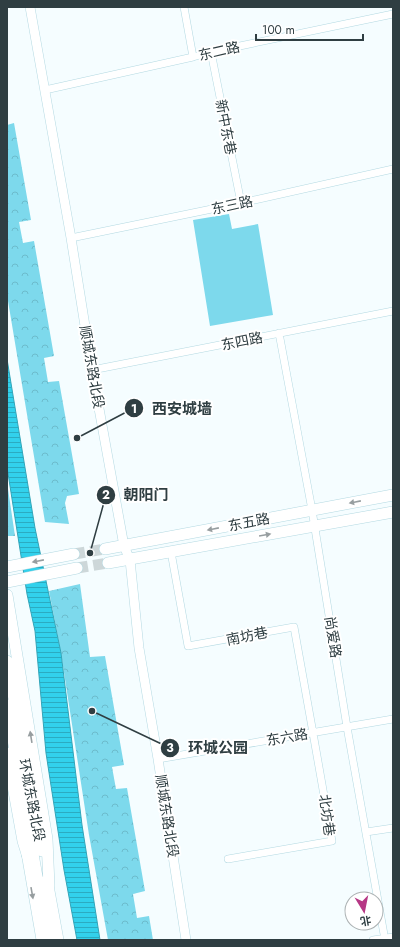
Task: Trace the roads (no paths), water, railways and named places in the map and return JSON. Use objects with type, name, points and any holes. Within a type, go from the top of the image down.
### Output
[{"type":"main road","name":"东五路","points":[[105,549],[393,495]]},
{"type":"main road","name":"东五路","points":[[108,563],[393,512]]},
{"type":"main road","points":[[11,566],[74,554]]},
{"type":"main road","points":[[12,581],[77,568]]},
{"type":"main road","points":[[7,595],[47,840],[44,888]]},
{"type":"main road","name":"环城东路北段","points":[[7,661],[44,888],[48,940]]},
{"type":"main road","name":"环城东路北段","points":[[7,705],[44,888],[58,940]]},
{"type":"main road","points":[[7,752],[23,841],[44,888]]},
{"type":"street","name":"顺城东路北段","points":[[30,7],[71,238],[92,370],[124,546],[130,560],[138,648],[158,759],[186,940]]},
{"type":"street","points":[[184,7],[192,57]]},
{"type":"street","name":"东二路","points":[[45,90],[211,52],[393,14]]},
{"type":"street","name":"新中东巷","points":[[211,52],[241,203]]},
{"type":"street","name":"东三路","points":[[71,238],[241,203],[393,169]]},
{"type":"street","name":"东四路","points":[[92,370],[393,311]]},
{"type":"street","name":"尚爱路","points":[[279,333],[315,526],[347,727],[385,939]]},
{"type":"street","name":"南坊巷","points":[[171,552],[188,646],[294,627],[313,733]]},
{"type":"street","name":"东六路","points":[[158,759],[393,719]]},
{"type":"street","name":"北坊巷","points":[[228,859],[332,842],[313,733]]},
{"type":"street","points":[[366,832],[393,828]]},
{"type":"street","points":[[23,841],[40,940]]},
{"type":"street","points":[[374,940],[393,937]]},
{"type":"tunnel","points":[[74,554],[105,549]]},
{"type":"tunnel","points":[[77,568],[108,563]]},
{"type":"place","name":"西安城墙","points":[[77,438]]},
{"type":"place","name":"朝阳门","points":[[90,553]]},
{"type":"place","name":"环城公园","points":[[92,711]]}]
